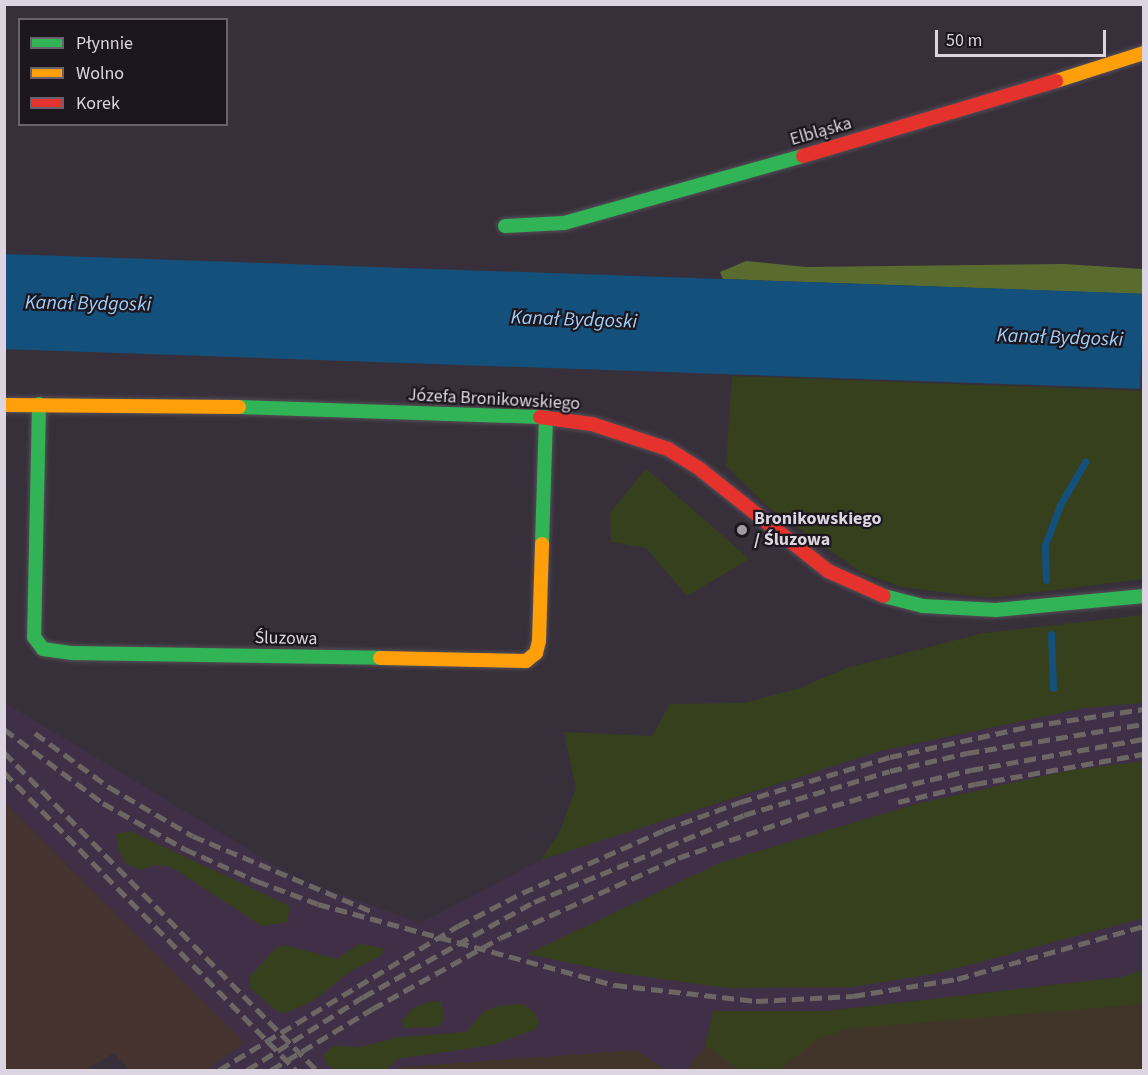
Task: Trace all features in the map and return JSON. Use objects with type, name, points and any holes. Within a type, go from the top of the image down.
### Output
[{"type":"street","name":"Elbląska","points":[[505,226],[564,223],[945,116],[1143,53]]},
{"type":"street","name":"Śluzowa","points":[[39,404],[34,637],[43,649],[71,653],[526,662],[537,653],[539,641],[546,417]]},
{"type":"street","name":"Józefa Bronikowskiego","points":[[4,405],[546,417],[607,427],[668,449],[701,470],[765,525],[828,571],[899,601],[996,610],[1143,596]]},
{"type":"shaded area","points":[[4,702],[296,878],[420,923],[541,860],[880,751],[1084,708],[1143,703],[1143,970],[1122,977],[828,1011],[713,1011],[708,1042],[686,1070],[667,1070],[636,1050],[400,1067],[397,1070],[206,1070],[245,1043],[5,802]]},
{"type":"shaded area","points":[[4,802],[245,1043],[206,1070],[130,1070],[114,1053],[85,1070],[5,1070]]},
{"type":"shaded area","points":[[1143,970],[1143,1070],[686,1070],[708,1042],[713,1011],[828,1011],[1122,977]]},
{"type":"shaded area","points":[[636,1050],[667,1070],[397,1070],[399,1067]]},
{"type":"green space","points":[[746,261],[806,267],[1064,264],[1143,269],[1143,294],[723,279],[720,272]]},
{"type":"green space","points":[[732,376],[1143,391],[1143,579],[989,598],[901,587],[861,572],[768,507],[726,466]]},
{"type":"green space","points":[[646,469],[749,559],[687,596],[646,548],[611,542],[610,513]]},
{"type":"green space","points":[[1143,615],[1143,703],[1084,708],[880,751],[541,860],[560,831],[576,788],[564,732],[652,736],[670,704],[744,703],[800,688],[846,668],[984,633]]},
{"type":"green space","points":[[1143,761],[1143,918],[939,973],[852,987],[726,988],[619,973],[527,954],[722,862],[916,804],[1066,771]]},
{"type":"green space","points":[[130,831],[290,906],[287,922],[262,926],[171,867],[153,865],[142,870],[126,864],[118,849],[116,834]]},
{"type":"green space","points":[[359,944],[383,948],[382,955],[351,971],[313,1001],[286,1013],[278,1012],[250,988],[250,976],[276,948],[285,945],[337,959]]},
{"type":"green space","points":[[1143,970],[1143,1004],[846,1029],[816,1040],[779,1070],[740,1070],[705,1045],[713,1011],[828,1011],[1122,977]]},
{"type":"green space","points":[[432,1001],[441,1002],[444,1021],[437,1027],[404,1028],[402,1021],[413,1008]]},
{"type":"green space","points":[[522,1004],[533,1011],[539,1022],[536,1029],[493,1045],[397,1059],[387,1070],[337,1070],[327,1065],[323,1055],[333,1046],[360,1047],[399,1037],[466,1032],[482,1013],[497,1006]]},
{"type":"water","name":"Kanał Bydgoski","points":[[5,254],[1143,294],[1140,389],[4,349]]},
{"type":"waterway","points":[[1046,580],[1045,545],[1060,505],[1085,462]]},
{"type":"waterway","points":[[1051,634],[1053,688]]},
{"type":"railway","points":[[219,1070],[458,926],[522,893],[664,830],[740,802],[890,757],[1031,726],[1144,709]]},
{"type":"railway","points":[[247,1070],[363,997],[534,902],[744,815],[890,771],[967,753],[1144,724]]},
{"type":"railway","points":[[4,729],[103,803],[185,849],[257,881],[318,904],[615,985],[756,1001],[853,996],[957,979],[1144,926]]},
{"type":"railway","points":[[35,733],[109,787],[193,836],[375,913]]},
{"type":"railway","points":[[271,1070],[372,1009],[500,938],[678,858],[815,811],[895,788],[971,770],[1144,739]]},
{"type":"railway","points":[[4,752],[316,1070]]},
{"type":"railway","points":[[898,802],[975,784],[1144,754]]},
{"type":"railway","points":[[4,772],[296,1070]]},
{"type":"traffic: fast","points":[[505,226],[564,223],[803,156]]},
{"type":"traffic: fast","points":[[39,404],[34,637],[43,649],[71,653],[380,658]]},
{"type":"traffic: fast","points":[[239,407],[540,417]]},
{"type":"traffic: fast","points":[[542,544],[546,417]]},
{"type":"traffic: fast","points":[[884,596],[923,606],[996,610],[1144,596]]},
{"type":"traffic: slow","points":[[1056,81],[1144,53]]},
{"type":"traffic: slow","points":[[4,405],[239,407]]},
{"type":"traffic: slow","points":[[380,658],[526,661],[536,653],[539,641],[542,544]]},
{"type":"traffic: jam","points":[[803,156],[1056,81]]},
{"type":"traffic: jam","points":[[540,417],[592,424],[668,449],[701,470],[828,571],[884,596]]},
{"type":"place","name":"Bronikowskiego / Śluzowa","points":[[742,530]]}]
